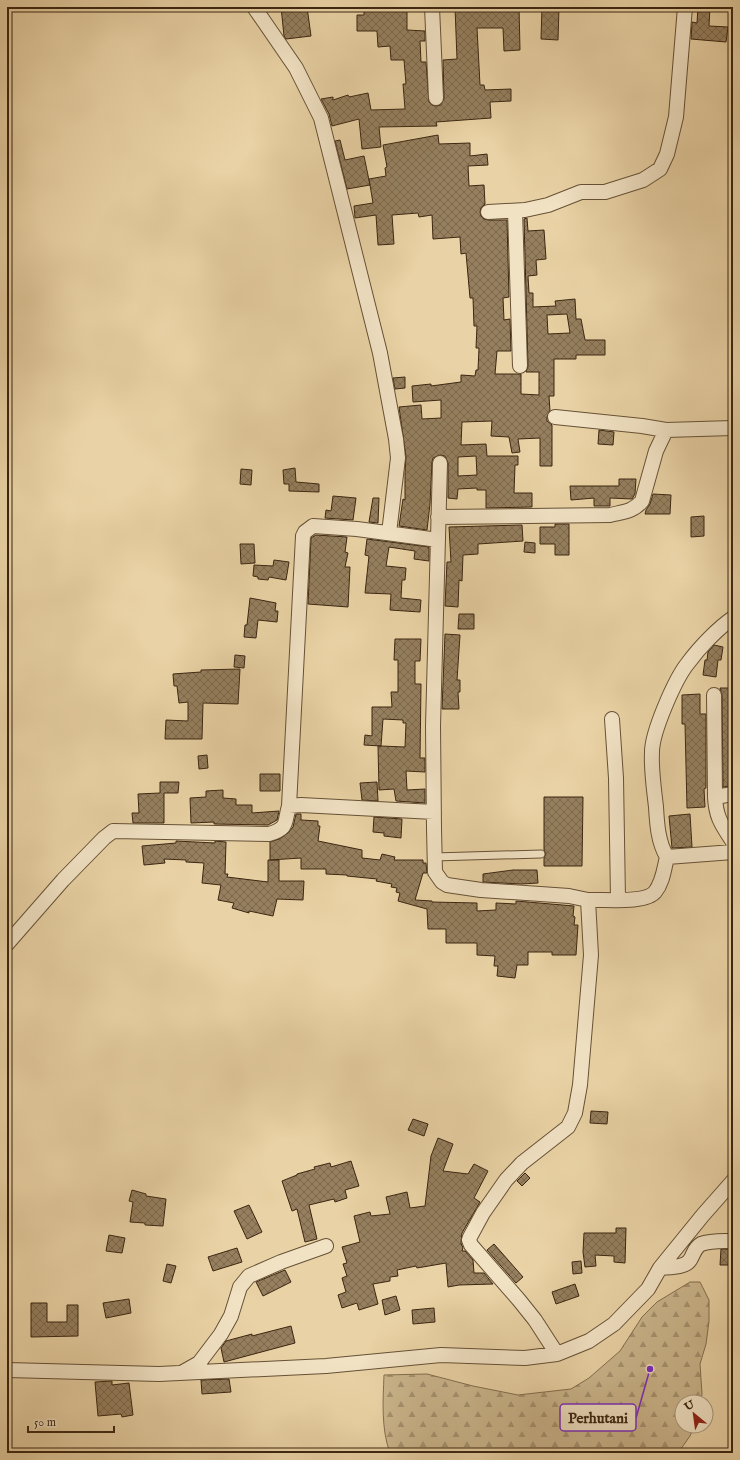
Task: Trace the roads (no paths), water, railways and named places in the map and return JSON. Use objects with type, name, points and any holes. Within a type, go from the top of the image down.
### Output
[{"type":"street","points":[[254,7],[296,68],[321,118],[380,353],[396,439],[398,458],[389,534]]},
{"type":"street","points":[[432,7],[436,98]]},
{"type":"street","points":[[488,212],[515,211],[548,205],[581,192],[605,192],[622,188],[643,180],[660,169],[667,154],[676,117],[685,7]]},
{"type":"street","points":[[515,211],[520,366]]},
{"type":"street","points":[[555,417],[666,430],[733,428]]},
{"type":"street","points":[[438,517],[610,515],[629,511],[642,501],[656,451],[666,430]]},
{"type":"street","points":[[440,463],[433,726],[434,857],[435,872],[442,882],[447,885],[481,890],[569,896],[588,900],[639,899],[654,893],[662,879],[667,857],[660,836],[652,776],[654,736],[674,687],[687,664],[724,624],[733,618]]},
{"type":"street","points":[[7,944],[63,880],[104,838],[113,831],[269,834],[282,829],[289,806],[303,536],[308,529],[313,526],[357,529],[438,540]]},
{"type":"street","points":[[714,695],[716,809],[719,820],[733,842]]},
{"type":"street","points":[[612,719],[616,778],[618,899]]},
{"type":"street","points":[[715,797],[733,794]]},
{"type":"street","points":[[289,806],[301,805],[434,812]]},
{"type":"street","points":[[667,857],[733,852]]},
{"type":"street","points":[[556,1354],[531,1315],[511,1290],[470,1245],[469,1240],[483,1213],[506,1180],[522,1163],[568,1127],[575,1113],[580,1085],[591,955],[588,900]]},
{"type":"street","points":[[7,1370],[159,1374],[326,1366],[441,1355],[525,1358],[556,1354],[589,1341],[614,1324],[648,1289],[660,1268],[733,1181]]},
{"type":"street","points":[[660,1268],[684,1265],[690,1260],[695,1250],[700,1245],[710,1241],[733,1241]]},
{"type":"street","points":[[181,1373],[196,1366],[221,1334],[231,1316],[240,1287],[250,1276],[281,1262],[326,1246]]},
{"type":"lane","points":[[434,857],[541,854]]},
{"type":"place","name":"Perhutani","points":[[650,1369]]}]
